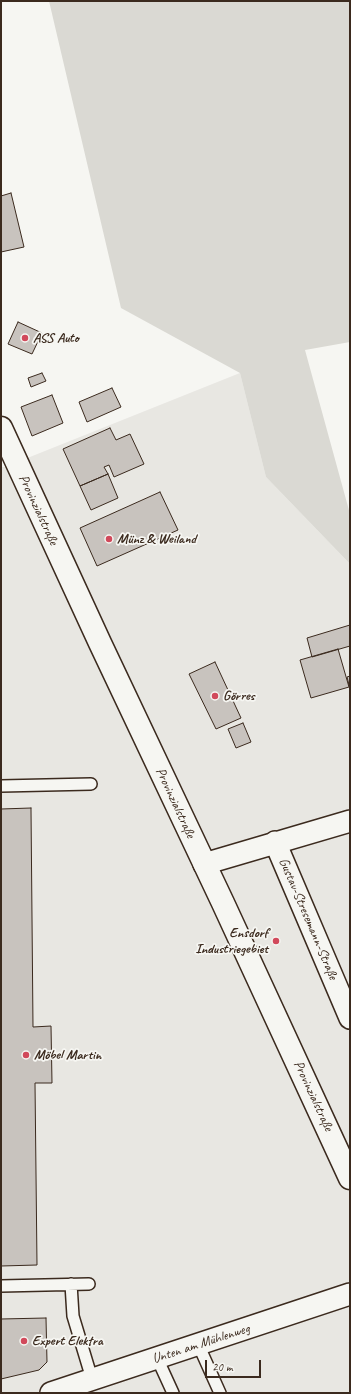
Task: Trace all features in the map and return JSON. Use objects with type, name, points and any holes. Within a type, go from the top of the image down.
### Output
[{"type":"main road","name":"Provinzialstraße","points":[[1,428],[350,1178]]},
{"type":"street","points":[[204,864],[350,821]]},
{"type":"street","name":"Gustav-Stresemann-Straße","points":[[275,842],[350,1018]]},
{"type":"street","name":"Unten am Mühlenweg","points":[[51,1393],[350,1294]]},
{"type":"lane","points":[[1,786],[91,784]]},
{"type":"lane","points":[[71,1284],[73,1316],[92,1379]]},
{"type":"lane","points":[[1,1286],[90,1284],[83,1287],[78,1292],[72,1309]]},
{"type":"lane","points":[[198,1344],[220,1393]]},
{"type":"lane","points":[[157,1358],[173,1393]]},
{"type":"shaded area","points":[[49,1],[350,1],[350,342],[305,350],[350,514],[350,564],[266,477],[240,373],[121,308]]},
{"type":"shaded area","points":[[240,373],[266,477],[350,564],[350,1393],[1,1393],[1,467],[5,467]]},
{"type":"building","points":[[11,193],[24,247],[1,252],[1,196]]},
{"type":"building","name":"ASS Auto","points":[[18,322],[42,333],[32,354],[8,344]]},
{"type":"building","points":[[42,373],[46,381],[31,387],[28,378]]},
{"type":"building","points":[[112,388],[121,407],[87,422],[79,402]]},
{"type":"building","points":[[52,395],[63,423],[32,436],[21,407]]},
{"type":"building","points":[[110,428],[116,440],[130,434],[144,464],[114,477],[109,465],[104,467],[108,474],[80,486],[63,449]]},
{"type":"building","points":[[108,474],[118,498],[91,510],[80,486]]},
{"type":"building","points":[[160,492],[178,530],[97,566],[80,528]]},
{"type":"building","points":[[350,625],[350,646],[312,657],[307,638]]},
{"type":"building","points":[[338,649],[349,687],[311,698],[300,660]]},
{"type":"building","name":"Görres","points":[[215,662],[241,718],[216,729],[189,674]]},
{"type":"building","points":[[350,676],[350,689],[347,677]]},
{"type":"building","points":[[243,723],[251,742],[236,748],[228,729]]},
{"type":"building","name":"Möbel Martin","points":[[31,808],[33,1027],[51,1026],[52,1083],[35,1083],[37,1265],[1,1266],[1,809]]},
{"type":"building","name":"Expert Elektra","points":[[46,1318],[47,1362],[39,1370],[1,1379],[1,1319]]},
{"type":"place","name":"ASS Auto","points":[[25,338]]},
{"type":"place","name":"Münz & Weiland","points":[[109,539]]},
{"type":"place","name":"Görres","points":[[215,696]]},
{"type":"place","name":"Ensdorf Industriegebiet","points":[[276,941]]},
{"type":"place","name":"Möbel Martin","points":[[26,1055]]},
{"type":"place","name":"Expert Elektra","points":[[24,1341]]}]
